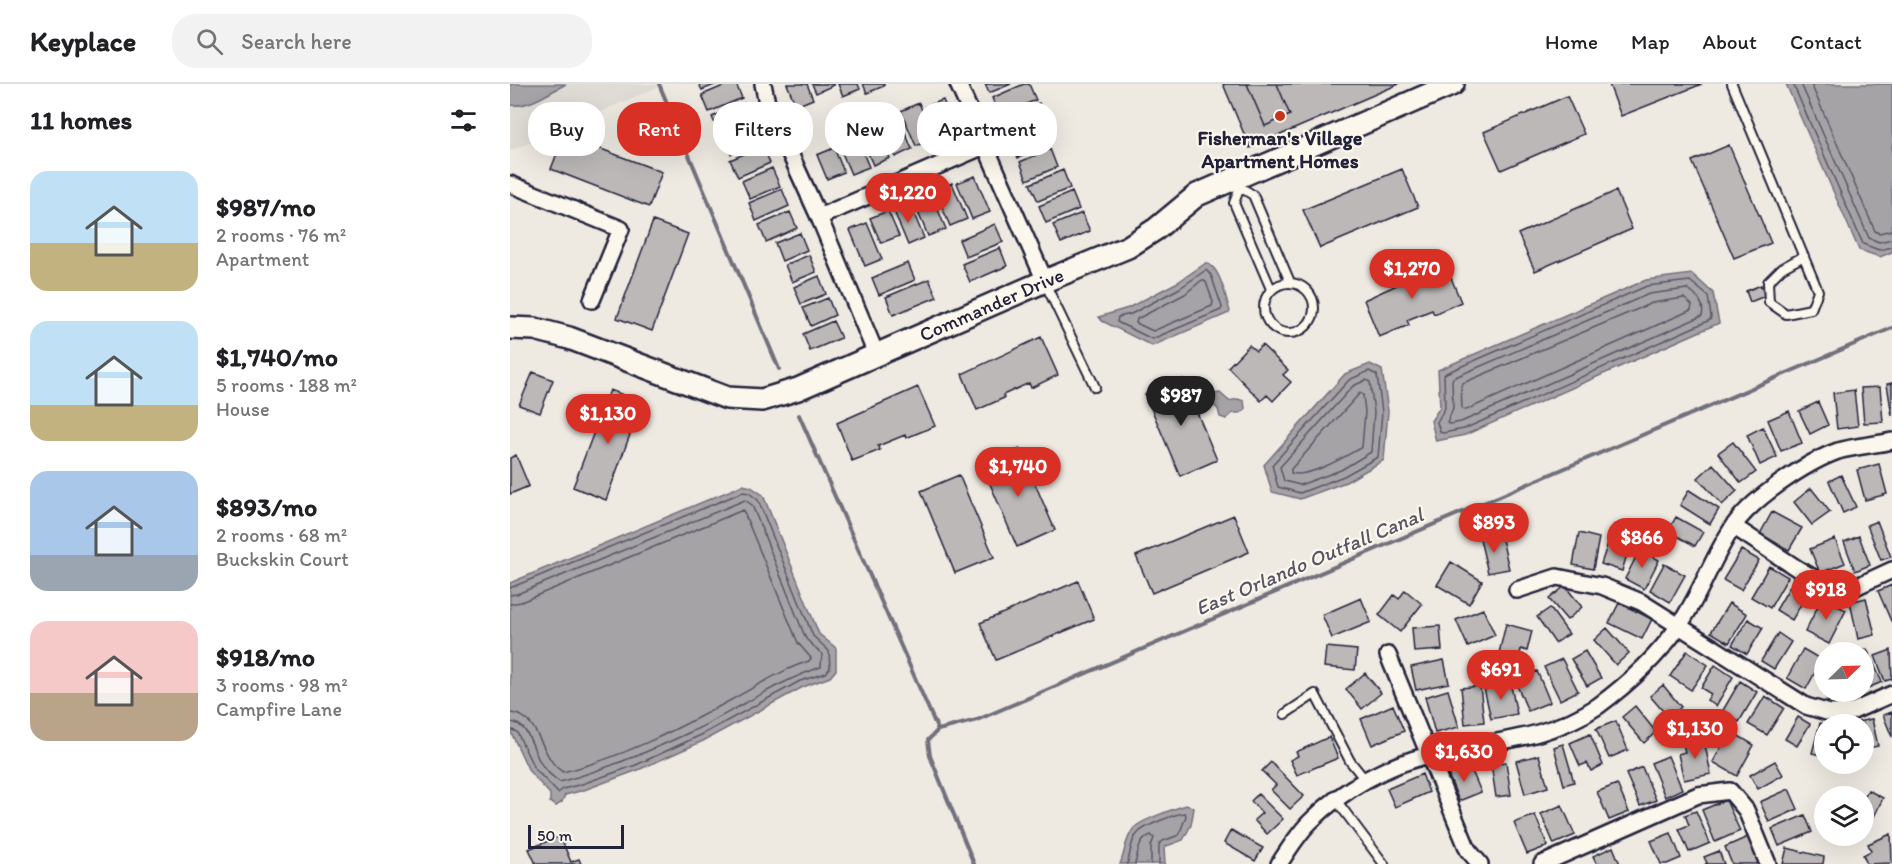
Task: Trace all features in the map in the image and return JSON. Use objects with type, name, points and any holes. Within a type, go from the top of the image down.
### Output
[{"type":"street","points":[[763,84],[767,103],[819,217],[876,354]]},
{"type":"street","points":[[958,84],[966,102]]},
{"type":"street","name":"Commander Drive","points":[[510,328],[535,329],[568,338],[727,398],[746,401],[778,396],[1128,247],[1156,229],[1197,195],[1238,182],[1453,84]]},
{"type":"street","points":[[819,217],[961,156]]},
{"type":"street","points":[[989,156],[1045,281]]},
{"type":"street","points":[[510,184],[621,229],[592,300]]},
{"type":"street","points":[[1280,864],[1311,821],[1336,800],[1377,774],[1428,755],[1512,740],[1557,729],[1595,707],[1631,681],[1678,627],[1733,526],[1755,502],[1790,476],[1838,451],[1892,441]]},
{"type":"street","points":[[1733,526],[1833,589],[1851,589],[1892,570]]},
{"type":"street","points":[[1517,590],[1557,577],[1602,586],[1641,602],[1806,706],[1830,713],[1851,712],[1892,694]]},
{"type":"street","points":[[1388,656],[1468,850],[1480,864]]},
{"type":"street","points":[[1542,864],[1698,795],[1730,791],[1746,810],[1768,864]]},
{"type":"lane","points":[[1732,84],[1804,255],[1818,291],[1811,309],[1786,314],[1769,302],[1768,282],[1782,268],[1804,255]]},
{"type":"lane","points":[[1272,289],[1234,202],[1238,182],[1253,195],[1290,282]]},
{"type":"lane","points":[[1045,281],[1095,387]]},
{"type":"lane","points":[[1290,282],[1302,286],[1309,292],[1315,307],[1310,323],[1295,333],[1279,331],[1270,324],[1263,309],[1272,289],[1290,282]]},
{"type":"lane","points":[[1285,714],[1315,694],[1350,761],[1366,781]]},
{"type":"lane","points":[[1336,800],[1384,864]]},
{"type":"shaded area","points":[[510,84],[656,84],[658,87],[623,102],[617,102],[617,105],[605,110],[605,102],[528,102],[528,143],[510,151]]},
{"type":"water","points":[[510,84],[566,84],[539,99],[525,104],[510,105]]},
{"type":"water","points":[[1786,84],[1892,84],[1892,252],[1880,257],[1859,250]]},
{"type":"water","points":[[1206,263],[1219,276],[1229,313],[1152,346],[1102,321],[1099,317],[1128,308],[1178,282]]},
{"type":"water","points":[[1692,274],[1713,293],[1719,323],[1465,435],[1436,441],[1431,421],[1440,407],[1438,370],[1646,280]]},
{"type":"water","points":[[1370,364],[1382,370],[1388,411],[1384,460],[1346,482],[1300,499],[1272,492],[1264,465],[1345,374]]},
{"type":"water","points":[[1220,393],[1229,401],[1238,399],[1244,401],[1245,409],[1233,413],[1226,419],[1220,417],[1218,409],[1212,404],[1212,397]]},
{"type":"water","points":[[743,485],[763,495],[819,634],[836,648],[836,670],[830,677],[803,687],[703,741],[638,770],[565,795],[562,802],[556,806],[550,802],[550,794],[529,771],[510,730],[510,583]]},
{"type":"water","points":[[1187,805],[1194,808],[1191,825],[1183,840],[1164,847],[1165,864],[1120,864],[1127,841],[1134,828],[1167,811]]},
{"type":"building","points":[[699,84],[717,84],[702,90]]},
{"type":"building","points":[[728,84],[736,84],[742,98],[733,102],[713,102],[713,110],[709,112],[702,95]]},
{"type":"building","points":[[787,84],[807,84],[813,99],[806,102],[794,102]]},
{"type":"building","points":[[812,84],[833,84],[834,85],[816,93]]},
{"type":"building","points":[[838,84],[858,84],[860,89],[843,96]]},
{"type":"building","points":[[863,84],[884,84],[884,86],[867,93]]},
{"type":"building","points":[[985,84],[1011,84],[989,93]]},
{"type":"building","points":[[1029,84],[1036,100],[994,102],[992,98]]},
{"type":"building","name":"Fisherman's Village Apartment Homes","points":[[1223,84],[1399,84],[1250,148]]},
{"type":"building","points":[[1247,84],[1277,84],[1290,115],[1265,126]]},
{"type":"building","points":[[1609,84],[1702,84],[1621,116]]},
{"type":"building","points":[[1567,96],[1584,134],[1501,170],[1484,132]]},
{"type":"building","points":[[917,104],[916,146],[905,120],[905,109]]},
{"type":"building","points":[[905,132],[912,149],[905,152]]},
{"type":"building","points":[[1729,145],[1771,243],[1734,258],[1692,161]]},
{"type":"building","points":[[605,150],[662,172],[649,207],[551,169],[556,156],[605,156]]},
{"type":"building","points":[[825,152],[825,156],[837,156],[844,172],[827,179],[817,155]]},
{"type":"building","points":[[739,156],[767,156],[770,163],[738,177],[730,160]]},
{"type":"building","points":[[843,156],[864,156],[869,167],[851,174]]},
{"type":"building","points":[[869,156],[889,156],[890,158],[873,165]]},
{"type":"building","points":[[1034,156],[1053,156],[1057,167],[1027,180],[1020,162]]},
{"type":"building","points":[[772,168],[780,186],[750,199],[742,181]]},
{"type":"building","points":[[1402,169],[1418,207],[1320,248],[1303,210]]},
{"type":"building","points":[[1063,170],[1070,188],[1038,201],[1030,184]]},
{"type":"building","points":[[975,176],[990,212],[972,219],[957,183]]},
{"type":"building","points":[[952,183],[967,219],[950,226],[935,190]]},
{"type":"building","points":[[782,189],[789,206],[756,221],[749,203]]},
{"type":"building","points":[[1616,191],[1632,229],[1535,271],[1518,234]]},
{"type":"building","points":[[1072,192],[1079,209],[1046,223],[1039,206]]},
{"type":"building","points":[[931,193],[946,229],[928,236],[913,200]]},
{"type":"building","points":[[909,202],[924,238],[908,245],[893,209]]},
{"type":"building","points":[[888,211],[899,236],[881,243],[870,218]]},
{"type":"building","points":[[790,212],[797,228],[766,242],[759,225]]},
{"type":"building","points":[[1082,213],[1090,231],[1061,243],[1053,225]]},
{"type":"building","points":[[653,221],[688,234],[652,331],[617,318]]},
{"type":"building","points":[[867,223],[882,259],[865,266],[850,230]]},
{"type":"building","points":[[995,224],[1003,242],[966,257],[959,240]]},
{"type":"building","points":[[800,233],[807,250],[782,261],[775,243]]},
{"type":"building","points":[[1000,248],[1007,266],[970,282],[962,264]]},
{"type":"building","points":[[809,255],[816,272],[792,282],[785,265]]},
{"type":"building","points":[[908,263],[915,280],[879,295],[872,278]]},
{"type":"building","points":[[1445,263],[1461,302],[1434,314],[1432,310],[1407,320],[1409,325],[1379,337],[1364,300]]},
{"type":"building","points":[[819,276],[826,294],[801,304],[794,287]]},
{"type":"building","points":[[929,279],[937,297],[893,315],[886,297]]},
{"type":"building","points":[[1761,285],[1765,296],[1750,302],[1746,291]]},
{"type":"building","points":[[828,298],[835,315],[811,326],[803,308]]},
{"type":"building","points":[[833,321],[841,338],[810,351],[803,334]]},
{"type":"building","points":[[1041,337],[1058,375],[1031,388],[1029,383],[977,410],[962,374]]},
{"type":"building","points":[[1249,345],[1256,351],[1262,345],[1288,370],[1283,375],[1291,382],[1273,401],[1267,395],[1261,401],[1228,367]]},
{"type":"building","points":[[533,372],[553,380],[540,413],[519,405]]},
{"type":"building","points":[[1183,379],[1217,460],[1180,476],[1145,394]]},
{"type":"building","points":[[1892,383],[1892,416],[1887,384]]},
{"type":"building","points":[[918,387],[935,426],[878,446],[880,450],[852,461],[837,423]]},
{"type":"building","points":[[1880,387],[1883,422],[1864,423],[1861,388]]},
{"type":"building","points":[[610,390],[642,402],[606,500],[573,487]]},
{"type":"building","points":[[1854,390],[1858,426],[1837,429],[1833,393]]},
{"type":"building","points":[[1818,402],[1828,425],[1810,434],[1799,411]]},
{"type":"building","points":[[1789,411],[1802,443],[1781,451],[1768,420]]},
{"type":"building","points":[[1763,427],[1777,457],[1760,465],[1747,435]]},
{"type":"building","points":[[1733,442],[1756,472],[1741,483],[1718,453]]},
{"type":"building","points":[[1020,449],[1055,530],[1017,547],[982,465]]},
{"type":"building","points":[[516,455],[529,486],[510,494],[510,458]]},
{"type":"building","points":[[1713,464],[1737,491],[1722,505],[1698,478]]},
{"type":"building","points":[[1879,464],[1887,494],[1865,500],[1857,470]]},
{"type":"building","points":[[959,475],[994,557],[955,573],[921,491]]},
{"type":"building","points":[[1841,475],[1856,507],[1843,513],[1829,481]]},
{"type":"building","points":[[1811,488],[1830,512],[1812,525],[1794,502]]},
{"type":"building","points":[[1689,490],[1719,509],[1710,524],[1680,505]]},
{"type":"building","points":[[1772,512],[1802,528],[1789,550],[1760,534]]},
{"type":"building","points":[[1234,515],[1249,552],[1152,593],[1136,556]]},
{"type":"building","points":[[1676,517],[1703,532],[1695,546],[1668,531]]},
{"type":"building","points":[[1877,521],[1891,557],[1881,560],[1867,525]]},
{"type":"building","points":[[1614,525],[1634,531],[1622,571],[1601,564]]},
{"type":"building","points":[[1579,533],[1599,538],[1593,569],[1573,565]]},
{"type":"building","points":[[1501,535],[1509,569],[1488,573],[1480,539]]},
{"type":"building","points":[[1859,536],[1870,565],[1855,571],[1844,542]]},
{"type":"building","points":[[1835,539],[1845,563],[1820,573],[1810,549]]},
{"type":"building","points":[[1640,549],[1659,560],[1644,589],[1625,579]]},
{"type":"building","points":[[1741,550],[1759,560],[1741,590],[1723,580]]},
{"type":"building","points":[[1451,562],[1482,581],[1469,604],[1437,585]]},
{"type":"building","points":[[1664,564],[1685,575],[1670,602],[1650,590]]},
{"type":"building","points":[[1769,566],[1788,577],[1770,608],[1751,597]]},
{"type":"building","points":[[1078,581],[1094,619],[996,660],[980,623]]},
{"type":"building","points":[[1793,581],[1809,591],[1792,620],[1776,610]]},
{"type":"building","points":[[1892,585],[1892,621],[1891,621],[1878,591]]},
{"type":"building","points":[[1565,586],[1582,607],[1567,620],[1549,599]]},
{"type":"building","points":[[1405,590],[1422,604],[1400,632],[1379,615],[1394,595],[1399,599]]},
{"type":"building","points":[[1361,598],[1371,622],[1332,638],[1322,615]]},
{"type":"building","points":[[1822,598],[1846,610],[1830,642],[1825,642],[1805,632]]},
{"type":"building","points":[[1866,598],[1875,635],[1858,639],[1850,602]]},
{"type":"building","points":[[1619,603],[1652,619],[1642,639],[1609,623]]},
{"type":"building","points":[[1729,603],[1747,614],[1729,643],[1711,632]]},
{"type":"building","points":[[1550,608],[1569,634],[1555,643],[1537,617]]},
{"type":"building","points":[[1483,609],[1495,635],[1468,647],[1456,620]]},
{"type":"building","points":[[1748,619],[1763,628],[1747,654],[1732,645]]},
{"type":"building","points":[[1506,624],[1532,631],[1527,651],[1521,649],[1519,658],[1499,653]]},
{"type":"building","points":[[1440,626],[1442,650],[1414,652],[1412,628]]},
{"type":"building","points":[[1607,628],[1629,653],[1616,665],[1594,640]]},
{"type":"building","points":[[1778,633],[1791,642],[1774,669],[1761,661]]},
{"type":"building","points":[[1326,647],[1357,650],[1355,670],[1324,667]]},
{"type":"building","points":[[1803,649],[1814,655],[1814,674],[1806,689],[1787,678]]},
{"type":"building","points":[[1891,650],[1892,679],[1885,681],[1875,656]]},
{"type":"building","points":[[1585,651],[1601,678],[1587,686],[1571,659]]},
{"type":"building","points":[[1687,651],[1708,665],[1691,690],[1670,676]]},
{"type":"building","points":[[1562,659],[1578,691],[1560,700],[1544,667]]},
{"type":"building","points":[[1444,660],[1449,683],[1416,690],[1411,667]]},
{"type":"building","points":[[1874,664],[1882,682],[1874,685]]},
{"type":"building","points":[[1715,665],[1733,677],[1716,706],[1707,700],[1711,694],[1701,688]]},
{"type":"building","points":[[1537,671],[1550,702],[1528,711],[1515,681]]},
{"type":"building","points":[[1365,673],[1381,693],[1362,709],[1346,689]]},
{"type":"building","points":[[1740,681],[1757,692],[1739,722],[1722,712]]},
{"type":"building","points":[[1510,682],[1517,714],[1491,719],[1484,688]]},
{"type":"building","points":[[1663,685],[1681,707],[1669,718],[1650,696]]},
{"type":"building","points":[[1480,686],[1484,722],[1465,724],[1461,688]]},
{"type":"building","points":[[1448,690],[1459,727],[1435,733],[1425,697]]},
{"type":"building","points":[[1765,696],[1784,708],[1767,735],[1748,724]]},
{"type":"building","points":[[1393,705],[1404,731],[1372,745],[1361,719]]},
{"type":"building","points":[[1635,706],[1656,732],[1644,743],[1622,717]]},
{"type":"building","points":[[1892,712],[1892,737],[1883,715]]},
{"type":"building","points":[[1798,717],[1810,724],[1797,746],[1785,739]]},
{"type":"building","points":[[1616,721],[1628,750],[1609,758],[1596,729]]},
{"type":"building","points":[[1874,728],[1878,746],[1874,747]]},
{"type":"building","points":[[1730,731],[1754,745],[1737,776],[1713,762]]},
{"type":"building","points":[[1590,734],[1603,765],[1591,771],[1587,763],[1580,766],[1570,743]]},
{"type":"building","points":[[1329,737],[1338,758],[1297,775],[1290,760],[1298,756],[1296,752]]},
{"type":"building","points":[[1704,740],[1711,774],[1684,780],[1678,754],[1685,752],[1683,744]]},
{"type":"building","points":[[1563,744],[1574,782],[1564,785],[1554,747]]},
{"type":"building","points":[[1539,755],[1548,787],[1525,794],[1516,761]]},
{"type":"building","points":[[1668,756],[1682,789],[1665,797],[1651,763]]},
{"type":"building","points":[[1775,761],[1783,775],[1758,789],[1750,775]]},
{"type":"building","points":[[1271,762],[1304,796],[1290,809],[1271,790],[1276,785],[1262,771]]},
{"type":"building","points":[[1506,762],[1511,795],[1496,797],[1491,764]]},
{"type":"building","points":[[1469,764],[1481,792],[1459,801],[1448,774]]},
{"type":"building","points":[[1642,767],[1656,800],[1640,806],[1626,774]]},
{"type":"building","points":[[1422,774],[1429,792],[1395,807],[1387,789]]},
{"type":"building","points":[[1617,784],[1629,812],[1609,820],[1597,792]]},
{"type":"building","points":[[1789,789],[1798,809],[1769,822],[1760,802]]},
{"type":"building","points":[[1874,793],[1883,798],[1874,817]]},
{"type":"building","points":[[1258,794],[1283,819],[1267,834],[1254,820],[1262,813],[1251,801]]},
{"type":"building","points":[[1726,800],[1740,831],[1715,842],[1702,810]]},
{"type":"building","points":[[1562,805],[1575,835],[1554,844],[1541,814]]},
{"type":"building","points":[[1696,811],[1710,843],[1689,852],[1679,829],[1689,825],[1685,815]]},
{"type":"building","points":[[1535,815],[1548,846],[1527,854],[1514,823]]},
{"type":"building","points":[[1805,815],[1812,832],[1779,846],[1772,829]]},
{"type":"building","points":[[1231,830],[1263,848],[1255,861],[1224,843]]},
{"type":"building","points":[[1671,833],[1681,858],[1661,864],[1651,841]]},
{"type":"building","points":[[1891,834],[1892,863],[1867,864],[1863,855],[1871,851],[1869,846],[1874,846],[1874,841]]},
{"type":"building","points":[[560,836],[571,862],[579,859],[581,864],[536,864],[529,849]]},
{"type":"building","points":[[1750,836],[1762,864],[1732,864],[1725,847]]},
{"type":"building","points":[[1613,847],[1620,864],[1597,864],[1593,856]]},
{"type":"building","points":[[1787,848],[1824,857],[1823,864],[1783,864]]},
{"type":"building","points":[[1719,851],[1724,864],[1705,864],[1707,863],[1704,857]]},
{"type":"waterway","points":[[659,84],[779,369]]},
{"type":"waterway","name":"East Orlando Outfall Canal","points":[[974,864],[930,756],[928,740],[938,730],[977,720],[1892,328]]},
{"type":"waterway","points":[[799,415],[938,730]]},
{"type":"place","name":"Fisherman's Village Apartment Homes","points":[[1280,116]]}]
